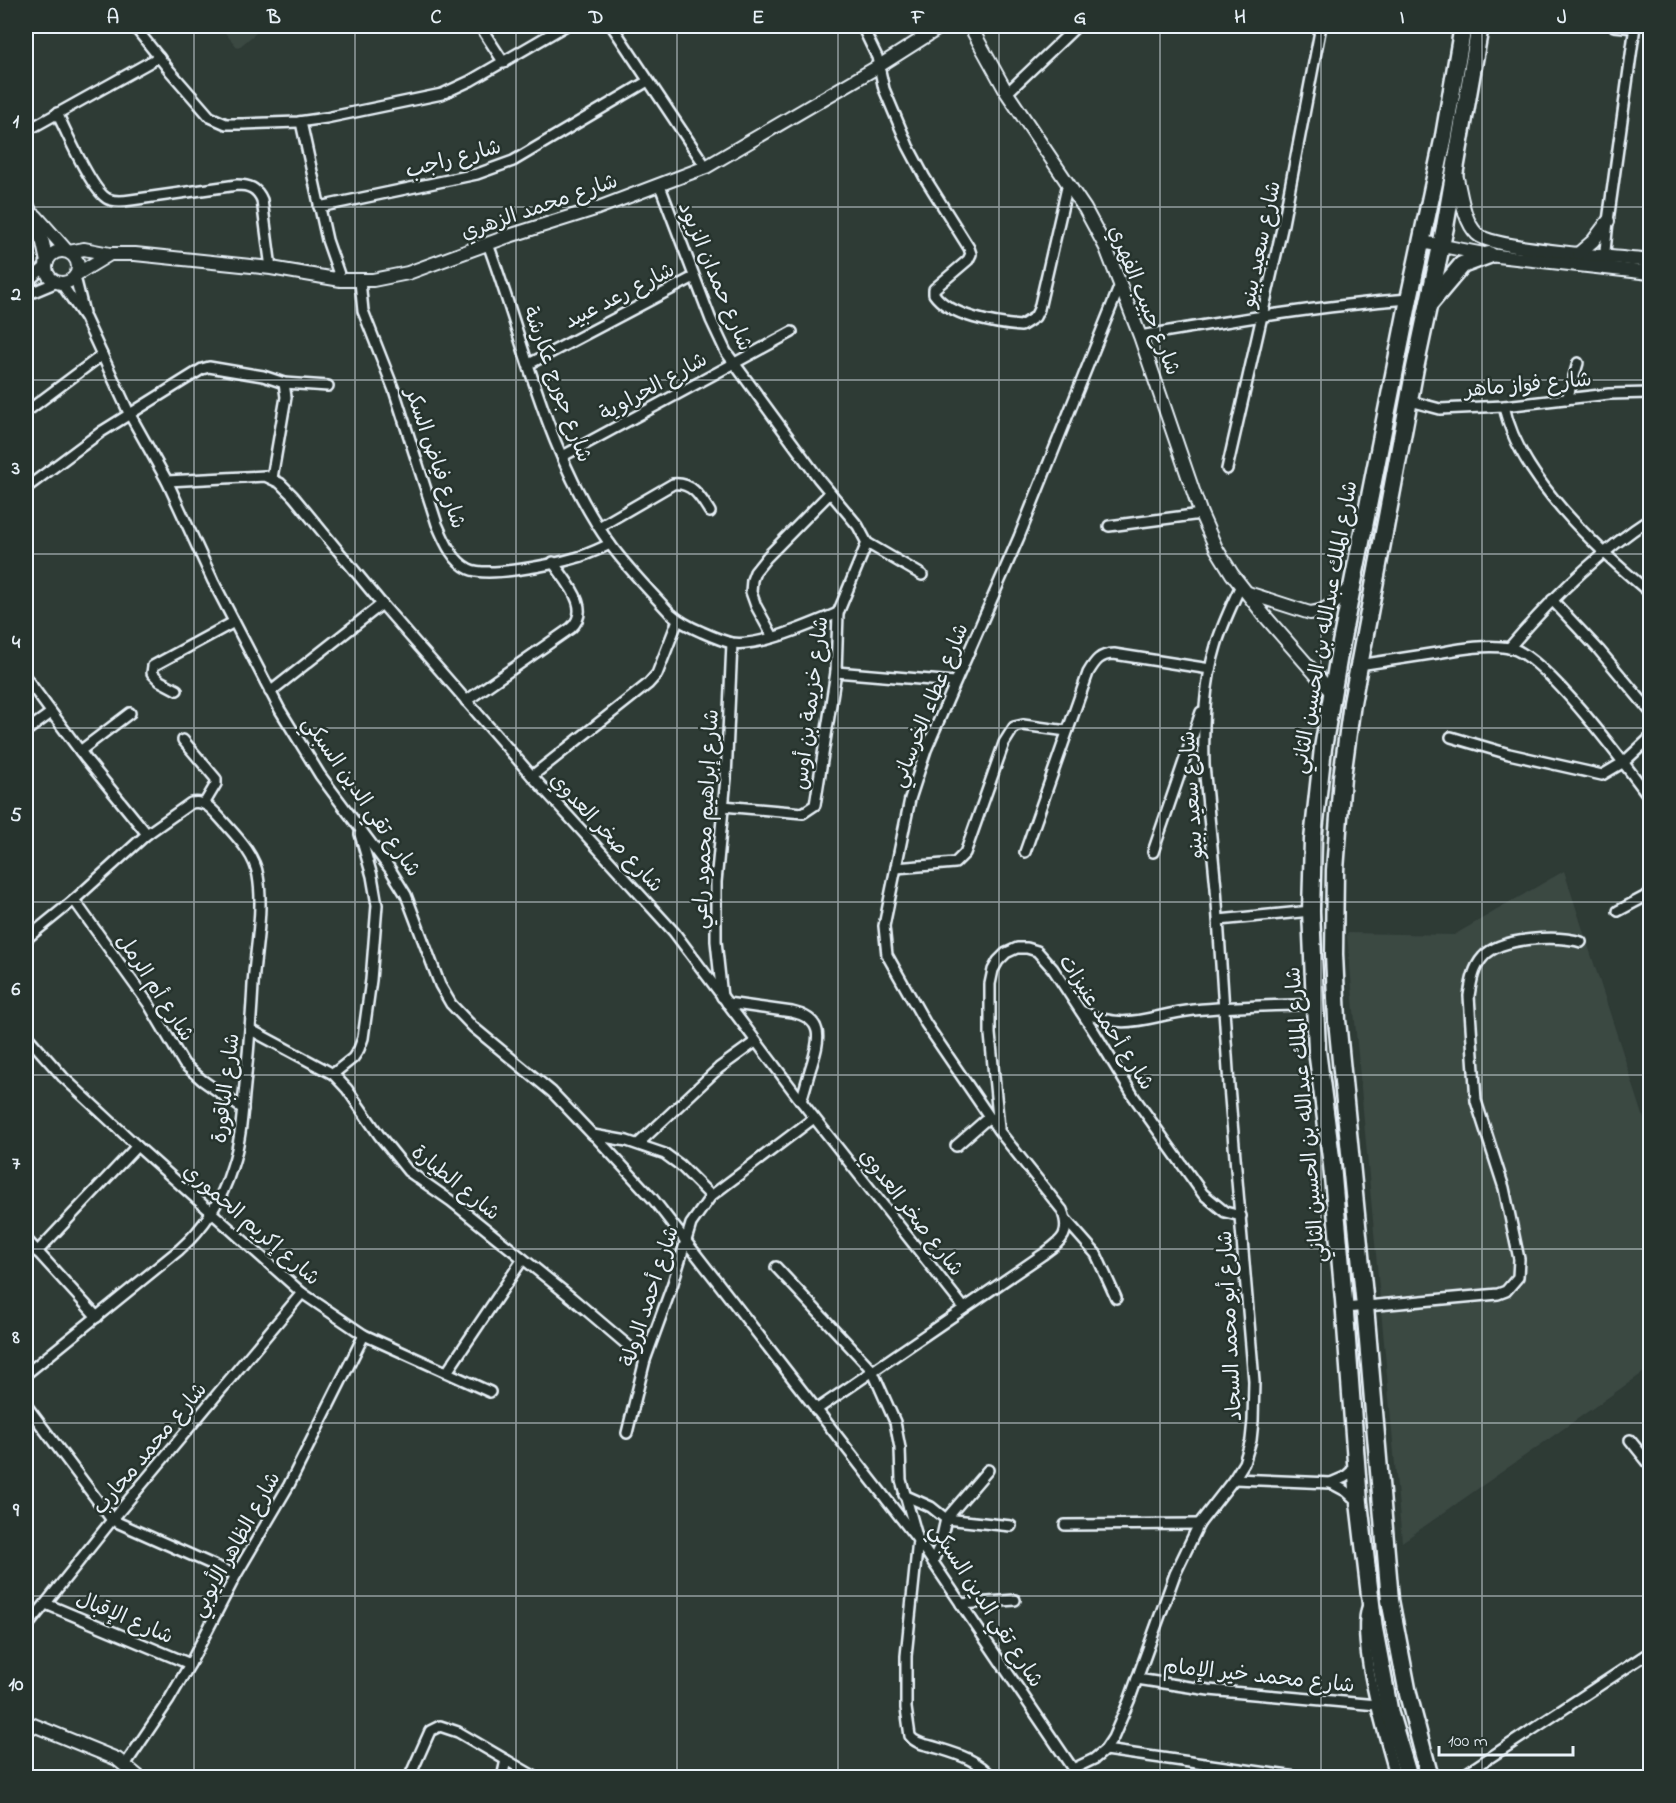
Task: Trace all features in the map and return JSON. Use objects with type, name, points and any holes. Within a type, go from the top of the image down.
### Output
[{"type":"highway","name":"شارع الملك عبدالله بن الحسين الثاني","points":[[1409,1778],[1389,1706],[1370,1600],[1359,1502],[1332,1166],[1317,1050],[1311,911],[1314,832],[1323,748],[1332,693],[1409,299],[1444,136],[1463,26]]},
{"type":"highway","name":"شارع الملك عبدالله بن الحسين الثاني","points":[[1430,1778],[1408,1694],[1390,1600],[1365,1306],[1341,1063],[1334,954],[1337,823],[1359,665],[1480,26]]},
{"type":"highway","points":[[1427,306],[1462,265],[1489,255]]},
{"type":"street","points":[[134,26],[204,111],[216,121],[225,124],[301,122],[429,98],[470,81],[565,26]]},
{"type":"street","points":[[480,26],[504,63]]},
{"type":"street","points":[[612,26],[706,167]]},
{"type":"street","points":[[862,26],[879,66],[884,89],[908,146],[925,178],[969,248],[968,260],[934,289],[937,299],[954,309],[989,322],[1021,326],[1035,317],[1039,309],[1068,183]]},
{"type":"street","points":[[918,26],[923,38]]},
{"type":"street","name":"شارع محمد الزهري","points":[[68,251],[84,249],[110,254],[135,254],[271,267],[360,282],[408,273],[660,186],[706,167],[879,66],[942,26]]},
{"type":"street","name":"شارع حبيب الفهري","points":[[960,26],[984,53]]},
{"type":"street","name":"شارع حبيب الفهري","points":[[970,26],[1007,93],[1068,183],[1096,228],[1111,258],[1201,514],[1216,548],[1264,615],[1332,693]]},
{"type":"street","points":[[1007,93],[1077,26]]},
{"type":"street","name":"شارع سعيد بينو","points":[[1227,470],[1293,179],[1321,26]]},
{"type":"street","points":[[1604,261],[1635,27],[1614,26]]},
{"type":"street","points":[[26,131],[159,57]]},
{"type":"street","name":"شارع راجب","points":[[319,207],[477,174],[513,161],[648,81]]},
{"type":"street","points":[[57,113],[90,178],[106,199],[131,200],[237,185],[253,188],[262,200],[271,267]]},
{"type":"street","points":[[301,122],[327,240],[341,280]]},
{"type":"street","points":[[1455,167],[1465,213],[1474,230],[1483,239],[1494,243],[1579,253],[1650,273]]},
{"type":"street","name":"شارع حمدان الزيود","points":[[660,186],[717,335],[732,363],[753,387],[830,493]]},
{"type":"street","points":[[28,206],[78,261],[76,275]]},
{"type":"street","points":[[28,206],[43,243],[49,276],[59,283]]},
{"type":"street","points":[[1579,253],[1593,241],[1608,221]]},
{"type":"street","points":[[1422,242],[1489,255],[1650,261]]},
{"type":"street","name":"شارع جورج عكارشة","points":[[488,244],[549,424],[563,456],[610,544],[678,620],[706,634],[732,643],[773,637],[838,613]]},
{"type":"street","points":[[26,283],[55,252],[68,251]]},
{"type":"street","points":[[26,295],[71,280],[110,254]]},
{"type":"street","name":"شارع تقي الدين السبكي","points":[[76,275],[85,318]]},
{"type":"street","name":"شارع رعد عبيد","points":[[529,364],[694,277]]},
{"type":"street","name":"شارع فياض السكر","points":[[360,282],[363,311],[394,390],[437,524],[452,553],[469,569],[493,572],[577,558],[610,544]]},
{"type":"street","name":"شارع تقي الدين السبكي","points":[[59,283],[85,318],[129,413],[167,482],[270,692],[308,757],[390,869],[406,895],[440,985],[451,1004],[473,1027],[552,1092],[652,1198],[918,1540],[1079,1778]]},
{"type":"street","name":"شارع عطاء الخرساني","points":[[1116,1298],[1096,1254],[1066,1220],[1062,1210],[999,1131],[926,1024],[887,955],[884,926],[916,779],[1019,537],[1120,285]]},
{"type":"street","points":[[1140,336],[1262,315],[1409,299]]},
{"type":"street","name":"شارع الحراوية","points":[[563,456],[792,332]]},
{"type":"street","points":[[26,412],[102,355]]},
{"type":"street","points":[[1567,399],[1578,363]]},
{"type":"street","points":[[26,488],[129,413],[194,373],[209,367],[263,376],[284,383],[328,386]]},
{"type":"street","points":[[167,482],[256,475],[273,478],[286,397],[284,383]]},
{"type":"street","name":"شارع فواز ماهر","points":[[1410,401],[1440,409],[1504,406],[1609,394],[1650,393]]},
{"type":"street","points":[[1504,406],[1507,424],[1513,438],[1541,481],[1569,516],[1604,552],[1650,593]]},
{"type":"street","name":"شارع صخر العدوي","points":[[273,478],[293,496],[382,604],[532,776],[662,918],[755,1042],[964,1308]]},
{"type":"street","points":[[599,527],[673,484],[689,487],[699,494],[710,512]]},
{"type":"street","points":[[773,637],[751,592],[755,572],[830,493],[858,526],[867,543],[922,575]]},
{"type":"street","points":[[1110,526],[1201,514]]},
{"type":"street","points":[[1509,648],[1552,600],[1604,552],[1650,519]]},
{"type":"street","name":"شارع خزيمة بن أوس","points":[[723,806],[803,813],[812,809],[817,798],[836,672],[838,613],[867,543]]},
{"type":"street","points":[[466,701],[571,628],[578,620],[579,604],[553,562]]},
{"type":"street","points":[[1244,589],[1310,613],[1320,612],[1331,606],[1352,585]]},
{"type":"street","name":"شارع سعيد بينو","points":[[1226,1008],[1204,765],[1205,701],[1210,669],[1222,628],[1244,589]]},
{"type":"street","points":[[1552,600],[1599,650],[1650,711]]},
{"type":"street","points":[[270,692],[382,604]]},
{"type":"street","points":[[532,776],[610,716],[657,674],[678,620]]},
{"type":"street","points":[[177,690],[152,674],[153,666],[234,622]]},
{"type":"street","name":"شارع إبراهيم محمود راعي","points":[[725,1000],[716,918],[716,882],[723,806],[732,643]]},
{"type":"street","points":[[1359,665],[1455,650],[1509,648],[1519,651],[1543,669],[1624,762],[1650,798]]},
{"type":"street","points":[[1025,852],[1088,673],[1094,663],[1106,654],[1140,657],[1210,669]]},
{"type":"street","points":[[836,672],[956,682]]},
{"type":"street","points":[[26,678],[80,751],[147,834]]},
{"type":"street","points":[[1153,852],[1205,701]]},
{"type":"street","points":[[26,731],[51,713]]},
{"type":"street","points":[[80,751],[130,713]]},
{"type":"street","points":[[896,868],[951,864],[962,858],[969,845],[1004,743],[1014,727],[1023,724],[1067,731]]},
{"type":"street","points":[[1451,737],[1509,754],[1597,775],[1608,773],[1624,762],[1650,738]]},
{"type":"street","points":[[26,939],[74,900],[147,834],[191,803],[204,804],[216,784],[216,778],[183,740]]},
{"type":"street","name":"شارع الباقورة","points":[[26,1374],[190,1240],[212,1214],[232,1167],[243,1109],[251,1030],[259,908],[258,874],[246,848],[219,817],[204,804]]},
{"type":"street","points":[[333,1074],[353,1058],[363,1038],[376,937],[375,891],[358,826]]},
{"type":"street","points":[[1618,911],[1650,894]]},
{"type":"street","name":"شارع أم الرمل","points":[[74,900],[148,1003],[184,1064],[202,1080],[243,1109]]},
{"type":"street","points":[[1219,920],[1311,911]]},
{"type":"street","points":[[1345,1308],[1498,1294],[1506,1291],[1518,1277],[1519,1259],[1506,1198],[1476,1101],[1469,996],[1471,984],[1482,958],[1499,947],[1515,942],[1560,938],[1581,942]]},
{"type":"street","name":"شارع أحمد عنيزات","points":[[999,1131],[990,1034],[989,1003],[993,970],[1006,953],[1017,948],[1027,948],[1037,951],[1053,969],[1134,1097],[1193,1180],[1215,1205],[1225,1212],[1241,1216]]},
{"type":"street","points":[[725,1000],[792,1011],[802,1014],[813,1022],[818,1035],[817,1047],[801,1101]]},
{"type":"street","points":[[1079,1010],[1099,1020],[1130,1023],[1193,1010],[1315,1004]]},
{"type":"street","name":"شارع أبو محمد السجاد","points":[[1073,1769],[1105,1750],[1121,1722],[1174,1574],[1199,1524],[1244,1463],[1251,1440],[1255,1400],[1229,1086],[1226,1008]]},
{"type":"street","name":"شارع الطيارة","points":[[251,1030],[333,1074],[347,1089],[402,1165],[523,1259],[645,1360]]},
{"type":"street","name":"شارع إكريم الحموري","points":[[26,1035],[63,1077],[302,1293],[364,1335],[490,1392]]},
{"type":"street","points":[[638,1144],[719,1068],[755,1042]]},
{"type":"street","points":[[956,1146],[989,1117]]},
{"type":"street","name":"شارع أحمد الرولة","points":[[627,1432],[645,1360],[674,1283],[691,1224],[711,1196],[814,1118]]},
{"type":"street","points":[[593,1135],[638,1144],[665,1154],[711,1196]]},
{"type":"street","points":[[37,1252],[137,1146]]},
{"type":"street","points":[[816,1410],[1055,1245],[1066,1233],[1066,1220]]},
{"type":"street","points":[[26,1239],[97,1317]]},
{"type":"street","points":[[447,1372],[523,1259]]},
{"type":"street","name":"شارع تقي الدين السبكي","points":[[776,1267],[872,1370],[895,1422],[900,1448],[901,1480],[918,1540]]},
{"type":"street","name":"شارع محمد محارب","points":[[26,1628],[112,1520],[302,1293]]},
{"type":"street","name":"شارع الظاهر الأيوبي","points":[[125,1765],[164,1708],[236,1575],[289,1485],[364,1335]]},
{"type":"street","points":[[26,1405],[112,1520],[236,1575]]},
{"type":"street","points":[[1630,1440],[1650,1465]]},
{"type":"street","points":[[1244,1463],[1257,1479]]},
{"type":"street","points":[[1331,1483],[1345,1477],[1356,1466]]},
{"type":"street","points":[[933,1561],[940,1545],[946,1519],[988,1470]]},
{"type":"street","points":[[1234,1479],[1331,1483],[1346,1491],[1359,1502]]},
{"type":"street","points":[[904,1495],[931,1507],[946,1519],[1011,1526]]},
{"type":"street","points":[[1065,1525],[1199,1524]]},
{"type":"street","points":[[918,1540],[907,1646],[909,1731],[913,1740],[966,1757],[982,1767],[993,1778]]},
{"type":"street","points":[[961,1604],[1014,1600]]},
{"type":"street","points":[[1370,1600],[1363,1624],[1377,1705],[1396,1778]]},
{"type":"street","name":"شارع الإقبال","points":[[46,1604],[189,1664]]},
{"type":"street","points":[[1459,1778],[1650,1652]]},
{"type":"street","name":"شارع محمد خير الإمام","points":[[1137,1679],[1218,1691],[1377,1705]]},
{"type":"street","points":[[26,1722],[103,1753],[125,1765],[140,1778]]},
{"type":"street","points":[[409,1778],[418,1762],[425,1740],[435,1728],[446,1727],[459,1732],[537,1778]]},
{"type":"street","points":[[1105,1750],[1303,1778]]},
{"type":"street","points":[[502,1778],[506,1760]]},
{"type":"shaded area","points":[[219,26],[260,26],[262,28],[238,48]]},
{"type":"shaded area","points":[[1564,871],[1650,1137],[1650,1368],[1402,1542],[1347,933],[1454,935]]}]
